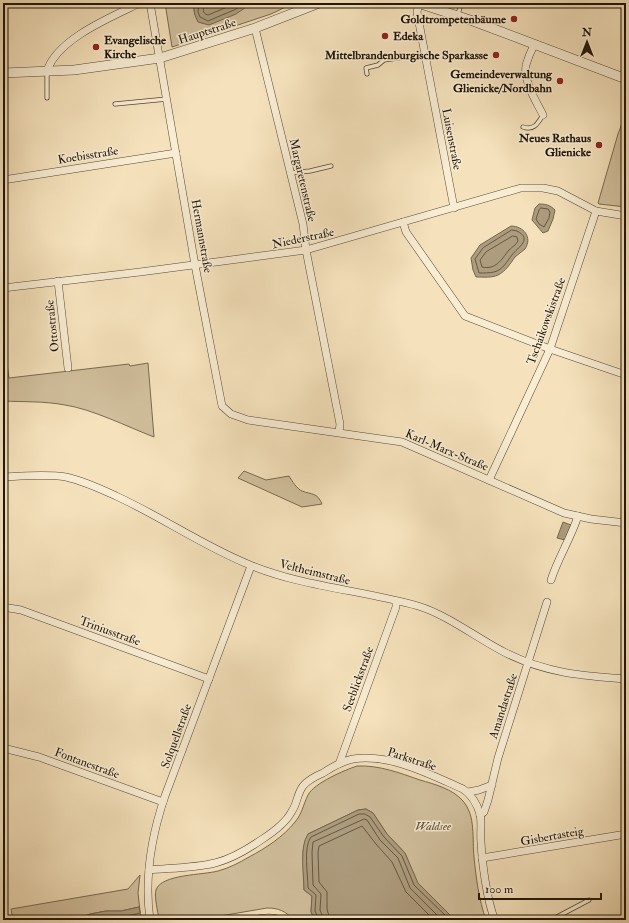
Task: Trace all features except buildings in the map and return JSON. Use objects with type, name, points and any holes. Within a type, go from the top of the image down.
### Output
[{"type":"street","points":[[47,72],[49,64],[54,56],[72,40],[140,3]]},
{"type":"street","name":"Hermannstraße","points":[[150,3],[219,397],[222,406],[231,414]]},
{"type":"street","name":"Hauptstraße","points":[[3,73],[47,72],[160,58],[255,28],[319,3]]},
{"type":"street","points":[[419,3],[458,15],[626,79]]},
{"type":"street","name":"Luisenstraße","points":[[419,3],[417,12],[454,208]]},
{"type":"street","name":"Margaretenstraße","points":[[255,28],[303,224],[306,250],[340,424],[339,432]]},
{"type":"street","points":[[534,44],[526,64],[526,72],[533,94],[543,115]]},
{"type":"street","name":"Koebisstraße","points":[[3,180],[176,153]]},
{"type":"street","name":"Niederstraße","points":[[3,288],[253,258],[306,250],[521,188],[532,187],[558,191],[596,212]]},
{"type":"street","points":[[596,212],[626,216]]},
{"type":"street","name":"Tschaikowskistraße","points":[[489,480],[550,349],[596,212]]},
{"type":"street","points":[[403,222],[406,232],[466,316],[550,349],[626,375]]},
{"type":"street","name":"Ottostraße","points":[[58,281],[68,368]]},
{"type":"street","name":"Karl-Marx-Straße","points":[[231,414],[248,420],[269,424],[339,432],[402,442],[564,513],[626,523]]},
{"type":"street","name":"Veltheimstraße","points":[[3,477],[44,476],[66,478],[96,487],[134,504],[201,542],[251,566],[318,585],[420,607],[446,619],[506,653],[528,663],[554,671],[626,679]]},
{"type":"street","points":[[551,580],[556,564],[568,543],[578,516]]},
{"type":"street","name":"Solquellstraße","points":[[150,920],[147,897],[154,830],[208,679],[251,566]]},
{"type":"street","name":"Seeblickstraße","points":[[339,764],[396,607],[396,601]]},
{"type":"street","name":"Amandastraße","points":[[480,815],[484,812],[498,758],[547,602]]},
{"type":"street","name":"Triniusstraße","points":[[3,607],[21,610],[208,679]]},
{"type":"street","name":"Fontanestraße","points":[[3,748],[39,757],[163,802]]},
{"type":"street","name":"Parkstraße","points":[[149,870],[217,862],[249,848],[273,831],[286,819],[292,812],[303,786],[309,781],[339,764],[359,759],[384,760],[421,771],[468,792]]},
{"type":"street","points":[[492,785],[468,792],[480,815],[482,858],[495,920]]},
{"type":"street","name":"Gisbertasteig","points":[[482,858],[626,834]]},
{"type":"street","points":[[252,920],[267,917],[278,918],[280,920]]},
{"type":"lane","points":[[458,15],[461,3]]},
{"type":"lane","points":[[367,74],[366,68],[378,65],[384,60],[425,54]]},
{"type":"lane","points":[[47,72],[47,98]]},
{"type":"lane","points":[[115,104],[167,99]]},
{"type":"lane","points":[[524,127],[532,128],[543,115]]},
{"type":"lane","points":[[290,173],[310,171],[331,166]]},
{"type":"lane","points":[[551,920],[589,900]]},
{"type":"green space","points":[[165,3],[196,3],[194,8],[195,14],[198,21],[202,23],[252,3],[294,3],[271,14],[172,47]]},
{"type":"green space","points":[[626,113],[626,207],[599,204],[598,203],[618,134]]},
{"type":"green space","points":[[3,358],[6,358],[9,378],[148,363],[154,437],[98,414],[76,407],[49,403],[3,401]]},
{"type":"green space","points":[[244,471],[266,480],[289,476],[298,489],[314,494],[318,497],[322,504],[302,507],[238,478]]},
{"type":"green space","name":"Waldsee","points":[[357,766],[381,768],[431,783],[449,790],[463,801],[472,821],[477,881],[481,905],[486,920],[455,920],[417,883],[405,853],[387,834],[373,813],[366,809],[358,810],[308,834],[303,851],[304,890],[312,896],[311,912],[315,920],[294,920],[282,911],[267,908],[197,920],[159,920],[156,890],[160,885],[174,878],[222,870],[262,850],[280,837],[295,822],[311,790],[330,778]]},
{"type":"green space","points":[[140,875],[138,893],[141,920],[116,920],[140,913],[139,907],[121,911],[106,911],[90,914],[74,920],[13,920],[11,909],[128,889]]},
{"type":"water","points":[[196,3],[252,3],[236,14],[209,25],[198,22],[194,10]]},
{"type":"water","points":[[539,204],[548,205],[555,210],[548,231],[543,233],[532,220],[535,208]]},
{"type":"water","points":[[511,226],[515,226],[526,233],[528,240],[525,249],[515,257],[506,269],[498,275],[490,277],[476,277],[471,258],[480,245]]},
{"type":"water","points":[[563,522],[571,525],[565,540],[557,538]]},
{"type":"water","name":"Waldsee","points":[[366,809],[373,813],[387,834],[405,853],[418,883],[455,920],[315,920],[311,912],[312,896],[304,890],[303,853],[305,840],[308,834],[358,810]]},
{"type":"water","points":[[139,907],[140,913],[116,920],[74,920],[90,914],[106,911],[121,911]]},
{"type":"place","name":"Goldtrompetenbäume","points":[[514,19]]},
{"type":"place","name":"Edeka","points":[[385,36]]},
{"type":"place","name":"Evangelische Kirche","points":[[96,47]]},
{"type":"place","name":"Mittelbrandenburgische Sparkasse","points":[[496,55]]},
{"type":"place","name":"Gemeindeverwaltung Glienicke/Nordbahn","points":[[560,81]]},
{"type":"place","name":"Neues Rathaus Glienicke","points":[[599,145]]}]
